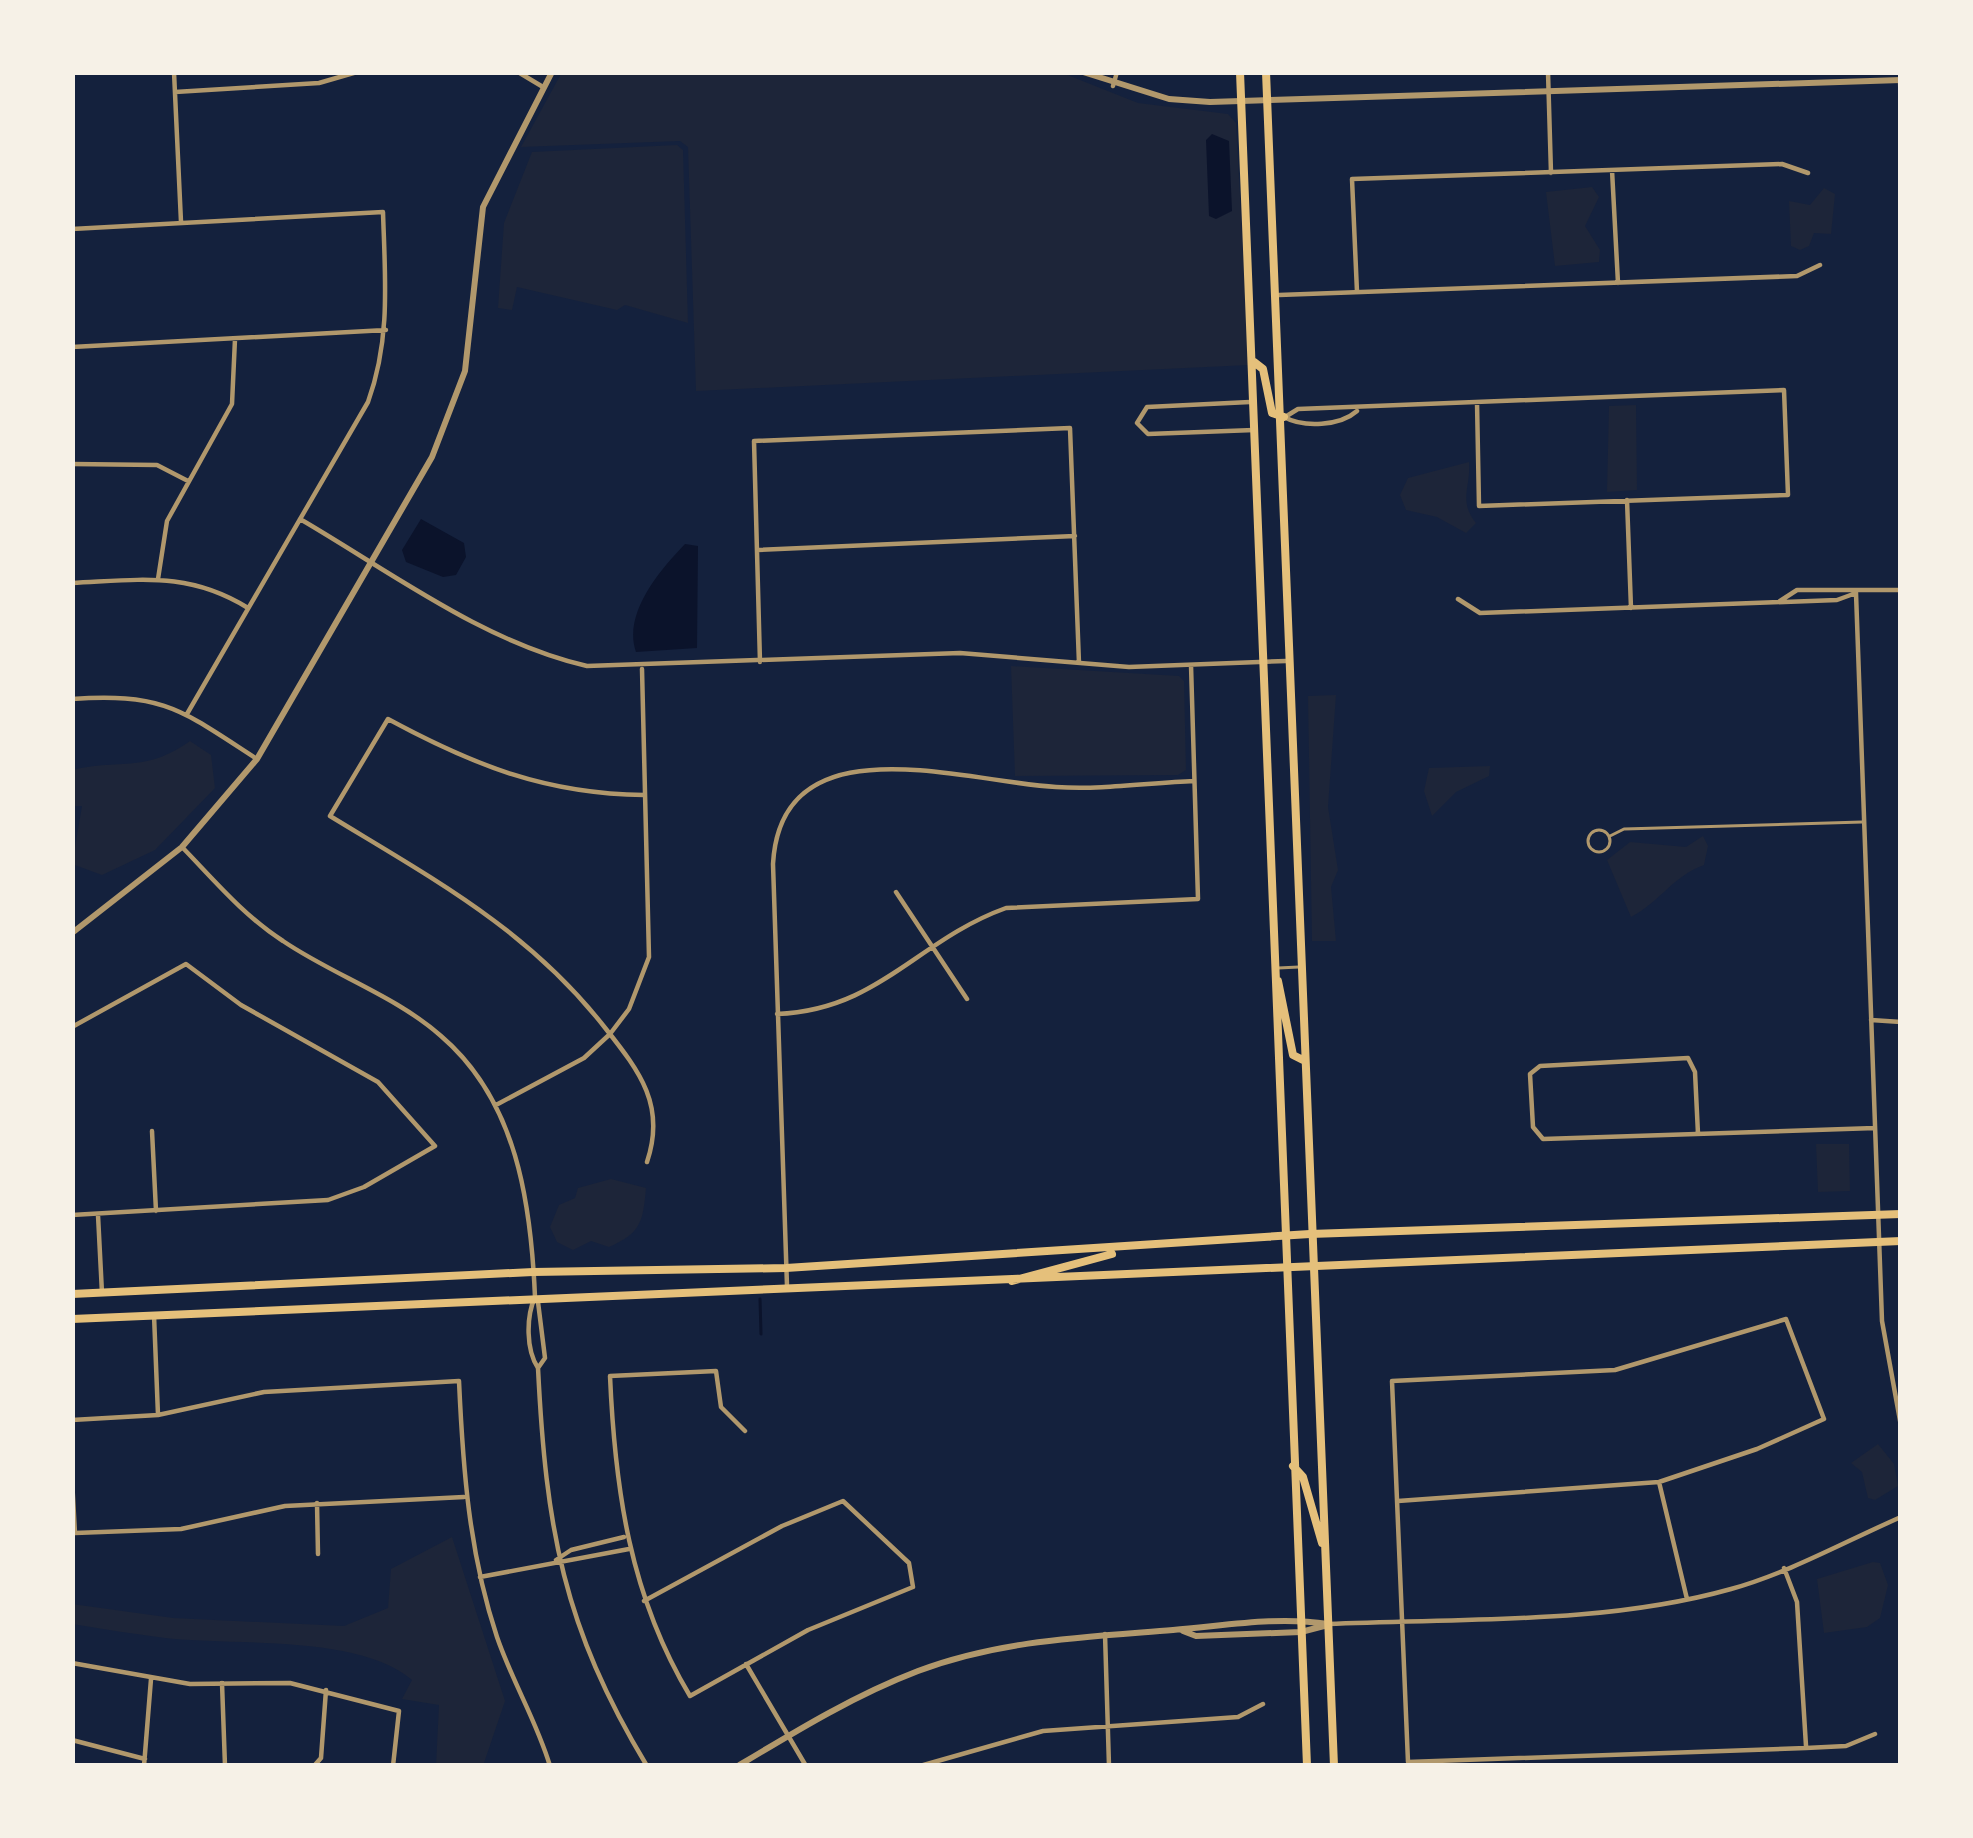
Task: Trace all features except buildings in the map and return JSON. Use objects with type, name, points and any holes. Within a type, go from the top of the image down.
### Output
[{"type":"main road","points":[[1240,72],[1306,1766]]},
{"type":"main road","points":[[1267,72],[1334,1766]]},
{"type":"main road","points":[[1254,362],[1263,370],[1272,412],[1284,417]]},
{"type":"main road","points":[[1274,968],[1293,1055],[1305,1061]]},
{"type":"main road","points":[[72,1294],[533,1272],[787,1268],[1282,1235],[1901,1214]]},
{"type":"main road","points":[[72,1319],[535,1297],[1012,1283],[1284,1265],[1901,1241]]},
{"type":"main road","points":[[1012,1283],[1022,1275],[1080,1266],[1122,1249]]},
{"type":"main road","points":[[1293,1466],[1303,1477],[1325,1550]]},
{"type":"street","points":[[174,72],[181,224]]},
{"type":"street","points":[[175,92],[320,83],[357,72]]},
{"type":"street","points":[[518,72],[543,87]]},
{"type":"street","points":[[72,933],[182,847],[256,759],[372,561],[456,405],[465,371],[483,207],[551,72]]},
{"type":"street","points":[[1083,72],[1113,86],[1169,99],[1241,102],[1834,77],[1901,80],[1901,111]]},
{"type":"street","points":[[1113,86],[1118,72]]},
{"type":"street","points":[[1548,72],[1551,173]]},
{"type":"street","points":[[1358,292],[1352,178],[1782,164],[1808,173]]},
{"type":"street","points":[[1612,170],[1618,283]]},
{"type":"street","points":[[72,229],[383,212],[386,330],[382,362],[368,403],[187,714]]},
{"type":"street","points":[[1279,295],[1797,276],[1820,265]]},
{"type":"street","points":[[72,346],[386,330]]},
{"type":"street","points":[[158,579],[167,521],[232,404],[236,339]]},
{"type":"street","points":[[1284,417],[1298,409],[1359,410],[1477,402],[1784,390],[1788,495],[1479,506],[1477,402]]},
{"type":"street","points":[[1256,402],[1147,407],[1137,418],[1148,434],[1256,430]]},
{"type":"street","points":[[1284,417],[1295,423],[1342,422],[1359,410]]},
{"type":"street","points":[[760,662],[754,442],[1070,428],[1079,663]]},
{"type":"street","points":[[72,464],[125,461],[158,466],[188,481]]},
{"type":"street","points":[[1627,500],[1630,608]]},
{"type":"street","points":[[300,519],[540,654],[587,665],[642,668],[960,653],[1079,663],[1292,661]]},
{"type":"street","points":[[757,550],[1075,536]]},
{"type":"street","points":[[72,583],[158,579],[215,587],[248,608]]},
{"type":"street","points":[[1780,601],[1798,590],[1901,590]]},
{"type":"street","points":[[1458,599],[1480,613],[1837,601],[1856,592]]},
{"type":"street","points":[[1856,592],[1884,1338],[1901,1424]]},
{"type":"street","points":[[776,1014],[839,1006],[932,947],[1006,908],[1198,899],[1191,665]]},
{"type":"street","points":[[496,1106],[584,1058],[610,1034],[629,1009],[649,957],[642,668]]},
{"type":"street","points":[[72,699],[130,695],[164,701],[256,759]]},
{"type":"street","points":[[644,795],[594,795],[508,777],[388,719],[330,815],[501,921],[556,969],[643,1074],[656,1134],[647,1162]]},
{"type":"street","points":[[788,1292],[774,840],[794,800],[842,772],[881,770],[913,769],[1060,787],[1193,781]]},
{"type":"street","points":[[182,847],[248,916],[282,941],[440,1035],[496,1106],[519,1166],[535,1297],[530,1342],[538,1368],[547,1510],[556,1560],[592,1664],[647,1766]]},
{"type":"street","points":[[896,892],[967,999]]},
{"type":"street","points":[[72,1027],[186,964],[242,1005],[378,1082],[435,1146],[364,1187],[328,1200],[72,1215]]},
{"type":"street","points":[[1871,1020],[1901,1022]]},
{"type":"street","points":[[1698,1134],[1695,1072],[1688,1058],[1540,1066],[1530,1074],[1533,1127],[1543,1139],[1698,1134],[1875,1128]]},
{"type":"street","points":[[152,1131],[156,1211]]},
{"type":"street","points":[[98,1214],[102,1293]]},
{"type":"street","points":[[535,1297],[542,1308],[545,1358],[538,1368]]},
{"type":"street","points":[[154,1316],[158,1415]]},
{"type":"street","points":[[1398,1501],[1659,1482],[1757,1450],[1824,1419],[1786,1319],[1615,1370],[1392,1382],[1408,1762],[1806,1748],[1846,1745],[1875,1734]]},
{"type":"street","points":[[644,1601],[782,1526],[844,1501],[909,1563],[913,1586],[808,1630],[690,1696],[644,1601],[629,1549],[614,1474],[610,1376],[716,1371],[721,1407],[745,1431]]},
{"type":"street","points":[[72,1420],[158,1415],[264,1392],[459,1381],[464,1496],[480,1577],[497,1638],[550,1766]]},
{"type":"street","points":[[72,1479],[75,1533],[181,1529],[317,1503],[464,1496]]},
{"type":"street","points":[[1659,1482],[1687,1600]]},
{"type":"street","points":[[317,1503],[318,1554]]},
{"type":"street","points":[[738,1766],[921,1670],[990,1651],[1105,1633],[1179,1630],[1196,1624],[1300,1620],[1328,1624],[1630,1610],[1687,1600],[1784,1568],[1901,1517]]},
{"type":"street","points":[[556,1560],[571,1550],[627,1537]]},
{"type":"street","points":[[480,1577],[629,1549]]},
{"type":"street","points":[[1784,1568],[1797,1602],[1806,1748]]},
{"type":"street","points":[[1179,1630],[1196,1636],[1301,1632],[1328,1624]]},
{"type":"street","points":[[1105,1633],[1109,1766]]},
{"type":"street","points":[[72,1663],[151,1679],[326,1689],[399,1711],[393,1766]]},
{"type":"street","points":[[746,1664],[806,1766]]},
{"type":"street","points":[[72,1740],[144,1762],[151,1679]]},
{"type":"street","points":[[222,1683],[225,1766],[246,1766]]},
{"type":"street","points":[[314,1766],[320,1758],[326,1689]]},
{"type":"street","points":[[920,1766],[1043,1730],[1238,1717],[1263,1703]]},
{"type":"lane","points":[[1610,836],[1624,830],[1864,822]]},
{"type":"lane","points":[[1274,968],[1300,967]]},
{"type":"shaded area","points":[[562,72],[1060,72],[1138,103],[1228,114],[1236,123],[1249,365],[696,391],[688,147],[680,141],[521,147]]},
{"type":"shaded area","points":[[1212,134],[1229,141],[1232,211],[1216,219],[1209,216],[1206,140]]},
{"type":"shaded area","points":[[677,145],[683,150],[688,323],[625,305],[617,310],[517,287],[512,310],[498,308],[504,223],[532,152]]},
{"type":"shaded area","points":[[1592,187],[1599,197],[1585,226],[1600,250],[1599,262],[1555,266],[1546,192]]},
{"type":"shaded area","points":[[1824,188],[1835,194],[1831,234],[1814,233],[1809,246],[1800,250],[1791,246],[1789,201],[1810,205]]},
{"type":"shaded area","points":[[1636,405],[1637,490],[1607,492],[1609,406]]},
{"type":"shaded area","points":[[1469,462],[1466,501],[1476,523],[1466,533],[1437,517],[1406,510],[1400,495],[1408,478]]},
{"type":"shaded area","points":[[421,519],[464,543],[466,557],[456,575],[443,577],[406,562],[402,550]]},
{"type":"shaded area","points":[[685,544],[698,546],[697,648],[636,652],[633,638],[638,609]]},
{"type":"shaded area","points":[[1011,666],[1179,676],[1184,681],[1186,770],[1178,775],[1015,776]]},
{"type":"shaded area","points":[[1336,695],[1328,807],[1338,870],[1331,887],[1336,941],[1312,941],[1308,696]]},
{"type":"shaded area","points":[[190,741],[211,755],[215,788],[155,850],[102,875],[72,864],[82,806],[72,806],[72,770],[145,762]]},
{"type":"shaded area","points":[[1490,766],[1489,776],[1456,792],[1432,816],[1424,791],[1429,768]]},
{"type":"shaded area","points":[[1703,836],[1708,846],[1704,865],[1631,917],[1607,860],[1630,842],[1686,847]]},
{"type":"shaded area","points":[[1816,1144],[1849,1144],[1850,1191],[1818,1192]]},
{"type":"shaded area","points":[[611,1179],[646,1188],[634,1231],[609,1247],[591,1241],[573,1250],[557,1242],[550,1227],[559,1205],[575,1198],[578,1188]]},
{"type":"shaded area","points":[[1878,1444],[1894,1464],[1898,1486],[1875,1500],[1868,1498],[1862,1472],[1851,1463]]},
{"type":"shaded area","points":[[452,1537],[505,1701],[483,1766],[436,1766],[439,1705],[402,1699],[412,1680],[361,1655],[294,1645],[165,1638],[72,1624],[72,1604],[173,1618],[344,1626],[388,1608],[391,1569]]},
{"type":"shaded area","points":[[1880,1563],[1888,1585],[1880,1618],[1867,1627],[1824,1633],[1817,1579]]},
{"type":"waterway","points":[[760,1299],[761,1334]]}]
